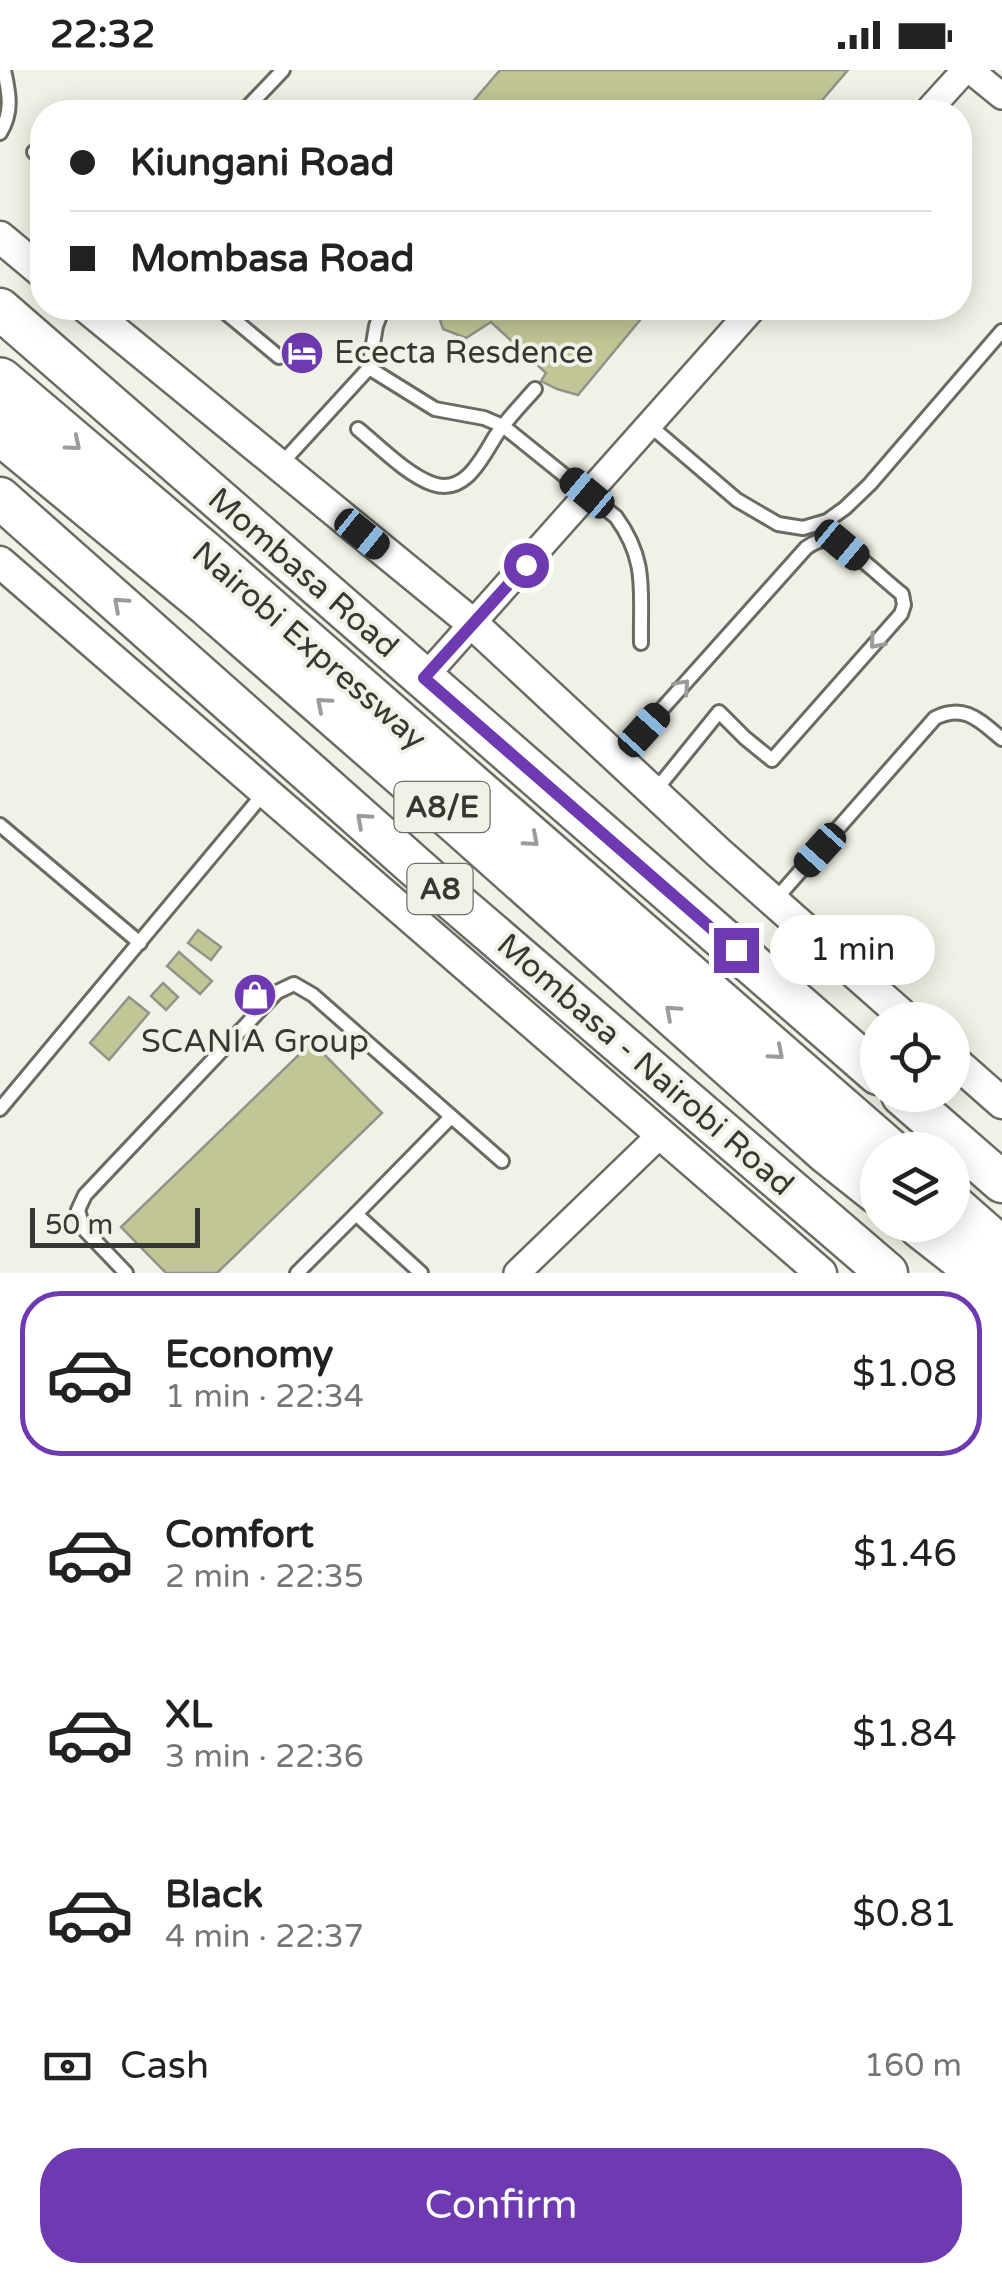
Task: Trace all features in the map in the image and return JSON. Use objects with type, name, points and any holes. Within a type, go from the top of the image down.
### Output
[{"type":"highway","name":"Mombasa Road","points":[[0,309],[860,1058]]},
{"type":"highway","name":"Nairobi Expressway","points":[[0,381],[866,1132]]},
{"type":"highway","name":"Nairobi Expressway","points":[[0,431],[208,604],[860,1176]]},
{"type":"highway","name":"Mombasa - Nairobi Road","points":[[0,498],[455,902],[886,1273]]},
{"type":"highway","points":[[922,1112],[1002,1182]]},
{"type":"highway","points":[[970,1222],[1002,1250]]},
{"type":"highway","points":[[943,1242],[982,1273]]},
{"type":"street","points":[[939,100],[968,70],[1002,96]]},
{"type":"street","points":[[0,238],[30,262]]},
{"type":"street","points":[[102,320],[473,624],[888,1002]]},
{"type":"street","points":[[424,678],[742,320]]},
{"type":"street","points":[[0,562],[822,1273]]},
{"type":"street","points":[[970,1075],[1002,1103]]},
{"type":"street","points":[[517,1273],[660,1135]]},
{"type":"lane","points":[[0,133],[11,101],[4,70]]},
{"type":"lane","points":[[254,100],[283,70]]},
{"type":"lane","points":[[235,320],[280,357]]},
{"type":"lane","points":[[279,466],[369,368],[379,320]]},
{"type":"lane","points":[[648,424],[736,500],[778,524],[803,528],[826,521],[846,508],[1002,331]]},
{"type":"lane","points":[[369,368],[436,409],[484,418],[503,426],[616,517],[635,547],[640,564],[641,643]]},
{"type":"lane","points":[[358,428],[414,474],[442,487],[471,474],[535,388]]},
{"type":"lane","points":[[618,759],[815,541],[829,540],[842,545],[902,594],[901,614],[772,760],[719,712],[654,792]]},
{"type":"lane","points":[[774,902],[935,718],[948,712],[962,713],[977,718],[1002,739]]},
{"type":"lane","points":[[0,1109],[265,792]]},
{"type":"lane","points":[[0,825],[140,943]]},
{"type":"lane","points":[[126,1273],[83,1228],[78,1210],[84,1196],[277,992],[294,984],[312,995],[502,1161]]},
{"type":"lane","points":[[297,1273],[451,1117]]},
{"type":"lane","points":[[356,1214],[421,1273]]},
{"type":"building","points":[[500,70],[848,70],[822,100],[474,100]]},
{"type":"building","points":[[440,320],[640,320],[578,395],[541,381],[546,373],[491,322],[466,338],[443,329]]},
{"type":"building","points":[[198,930],[221,947],[211,960],[188,943]]},
{"type":"building","points":[[179,952],[212,981],[200,994],[167,966]]},
{"type":"building","points":[[163,983],[178,997],[166,1010],[151,996]]},
{"type":"building","points":[[129,997],[149,1013],[109,1060],[90,1043]]},
{"type":"building","points":[[312,1042],[382,1113],[217,1273],[166,1273],[121,1227]]},
{"type":"place","name":"Ececta Resdence","points":[[302,353]]},
{"type":"place","name":"SCANIA Group","points":[[255,995]]},
{"type":"route","points":[[526,565],[424,678],[736,950]]}]
